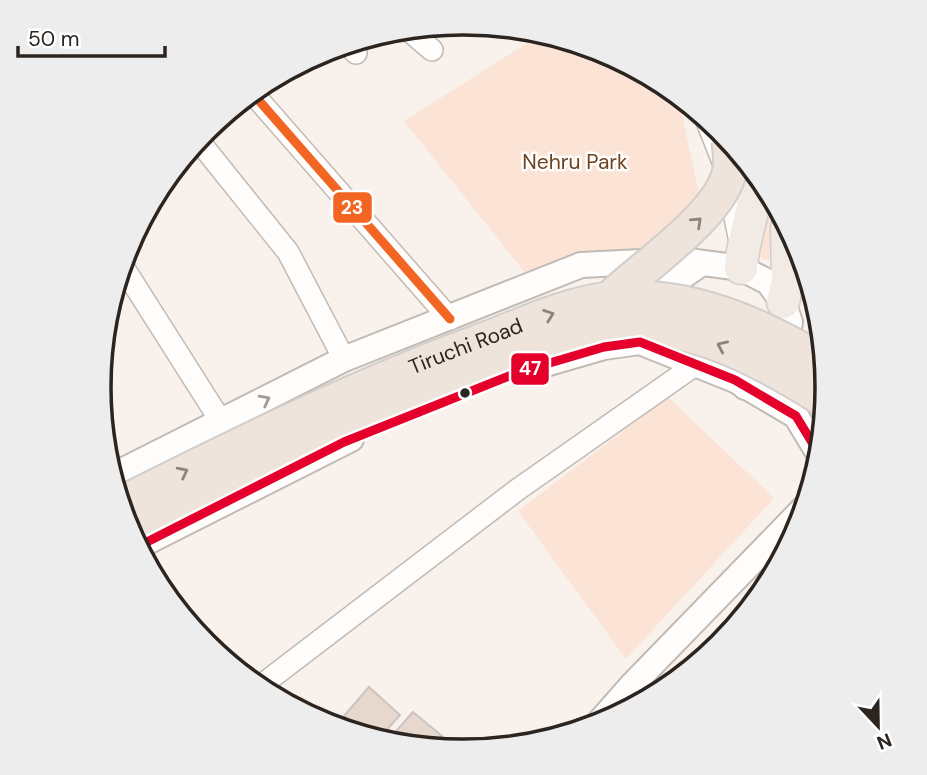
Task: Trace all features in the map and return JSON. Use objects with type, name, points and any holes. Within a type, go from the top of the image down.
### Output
[{"type":"highway","points":[[609,299],[707,212],[721,193],[730,170],[730,156]]},
{"type":"highway","name":"Tiruchi Road","points":[[129,499],[277,425],[413,365],[556,312],[609,299],[677,302],[709,309],[738,318],[814,358]]},
{"type":"highway","name":"Tiruchi Road","points":[[138,522],[289,448],[427,391],[563,341],[599,332],[634,328],[701,338],[721,345],[816,395]]},
{"type":"main road","points":[[741,259],[756,190]]},
{"type":"main road","points":[[786,312],[787,249]]},
{"type":"street","points":[[418,38],[432,50]]},
{"type":"street","points":[[259,101],[450,318]]},
{"type":"street","points":[[714,139],[723,162],[741,259],[768,282],[786,312],[812,337]]},
{"type":"street","points":[[204,149],[288,252],[344,359]]},
{"type":"street","points":[[121,471],[222,423],[344,359],[581,265],[681,260],[702,263],[741,259]]},
{"type":"street","points":[[640,342],[649,315],[664,289],[702,263]]},
{"type":"street","points":[[129,277],[222,423]]},
{"type":"street","points":[[745,387],[783,354],[786,312]]},
{"type":"street","points":[[146,541],[369,432],[519,372],[604,347],[640,342],[698,363],[796,416]]},
{"type":"street","points":[[267,681],[517,489],[698,363]]},
{"type":"street","points":[[812,442],[796,416],[795,399],[801,381],[815,369]]},
{"type":"street","points":[[613,706],[788,525]]},
{"type":"green space","name":"Nehru Park","points":[[530,42],[577,54],[640,82],[681,110],[707,230],[689,262],[642,263],[538,289],[404,121]]},
{"type":"green space","points":[[768,209],[772,217],[780,265],[750,253]]},
{"type":"green space","points":[[668,397],[774,498],[626,659],[518,511]]},
{"type":"building","points":[[369,687],[400,715],[386,731],[350,721],[344,716]]},
{"type":"building","points":[[413,712],[442,736],[439,739],[395,733]]},
{"type":"transit line","name":"23","points":[[259,101],[450,319]]},
{"type":"transit line","name":"47","points":[[147,542],[344,442],[519,372],[604,347],[640,342],[735,380],[796,416],[812,442]]}]
